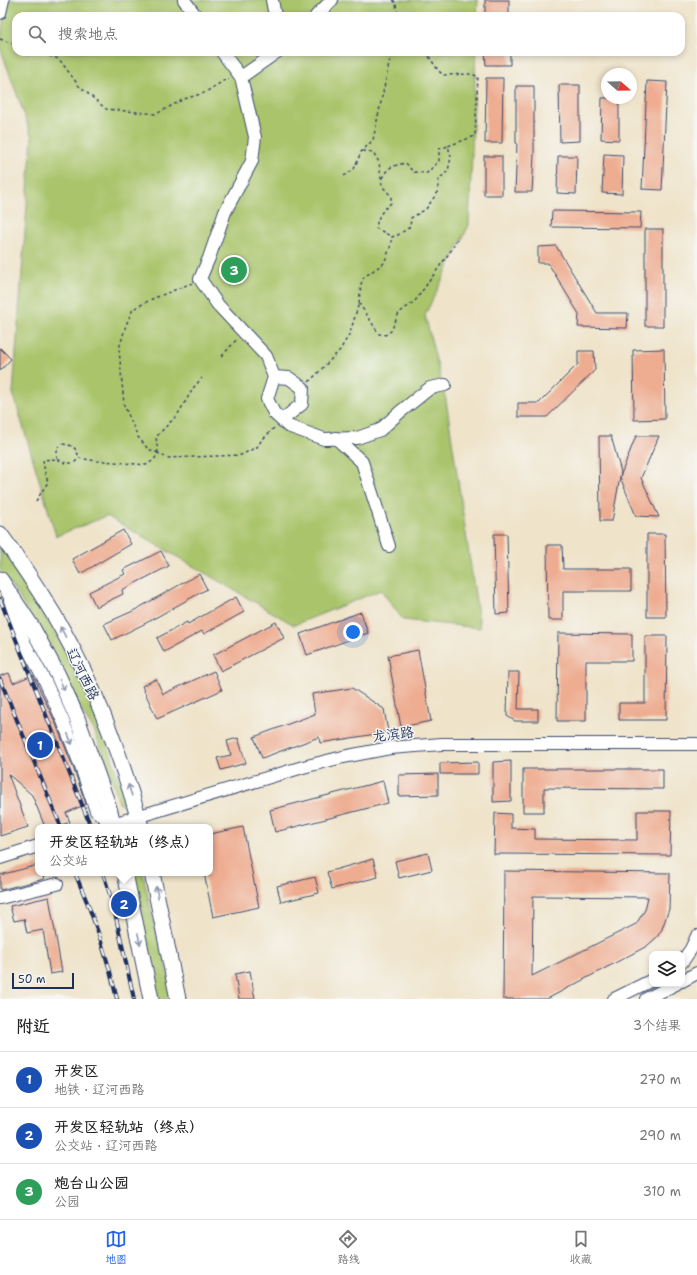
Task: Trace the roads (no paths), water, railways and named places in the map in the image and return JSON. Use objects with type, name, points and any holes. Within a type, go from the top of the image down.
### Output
[{"type":"main road","name":"辽河西路","points":[[0,534],[30,576],[54,616],[80,665],[120,758],[140,822]]},
{"type":"main road","name":"辽河西路","points":[[3,583],[32,627],[58,675],[77,718],[109,808],[110,824]]},
{"type":"main road","points":[[126,876],[151,999]]},
{"type":"main road","points":[[153,876],[178,999]]},
{"type":"street","points":[[0,13],[3,0]]},
{"type":"street","points":[[184,0],[193,12]]},
{"type":"street","points":[[272,0],[274,12]]},
{"type":"street","points":[[320,12],[332,0]]},
{"type":"street","points":[[225,56],[241,77],[256,137],[252,161],[225,212],[200,279],[218,305],[266,356],[274,377],[267,399],[274,413],[288,426],[324,439],[357,438],[380,430],[430,388],[445,385]]},
{"type":"street","points":[[241,77],[271,56]]},
{"type":"street","points":[[274,377],[289,378],[303,388],[302,404],[282,420]]},
{"type":"street","points":[[336,438],[362,462],[389,546]]},
{"type":"street","name":"龙滨路","points":[[125,824],[140,822],[336,758],[390,748],[442,744],[697,744]]},
{"type":"street","points":[[0,858],[35,847]]},
{"type":"street","points":[[0,898],[57,884]]},
{"type":"street","points":[[685,979],[695,974],[687,961],[697,936]]},
{"type":"street","points":[[614,999],[649,982]]},
{"type":"street","points":[[646,999],[670,987]]},
{"type":"railway","points":[[0,599],[90,824]]},
{"type":"railway","points":[[0,679],[60,824]]},
{"type":"railway","points":[[76,876],[99,935],[117,999]]},
{"type":"railway","points":[[104,876],[113,904],[134,999]]},
{"type":"place","name":"炮台山公园","points":[[234,270]]},
{"type":"place","name":"开发区","points":[[40,745]]},
{"type":"place","name":"开发区轻轨站（终点）","points":[[124,904]]}]
